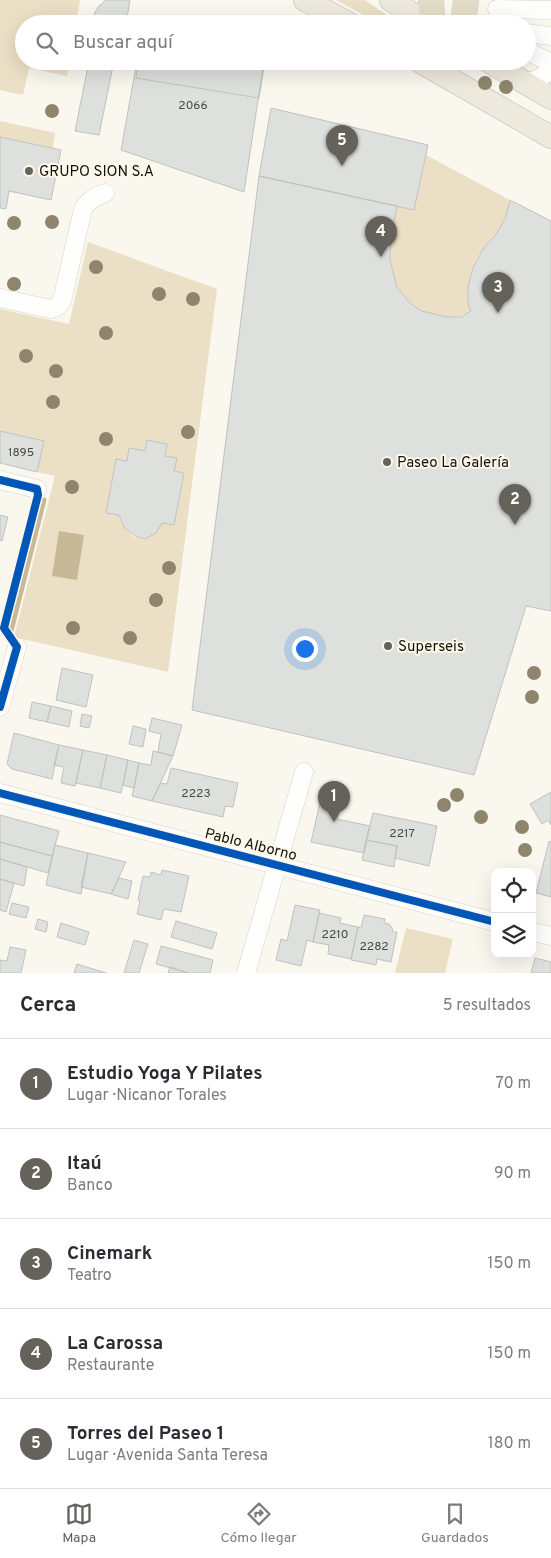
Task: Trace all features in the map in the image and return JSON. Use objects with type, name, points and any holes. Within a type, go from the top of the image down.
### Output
[{"type":"highway","points":[[431,0],[432,15]]},
{"type":"highway","points":[[464,15],[466,0]]},
{"type":"main road","points":[[305,0],[333,15]]},
{"type":"main road","points":[[391,0],[414,15]]},
{"type":"main road","points":[[435,70],[551,137]]},
{"type":"main road","points":[[504,70],[551,98]]},
{"type":"street","points":[[497,11],[551,10]]},
{"type":"street","points":[[536,34],[551,36]]},
{"type":"street","points":[[536,56],[551,63]]},
{"type":"street","points":[[527,83],[541,77],[551,69]]},
{"type":"street","points":[[0,298],[51,309],[57,307],[62,301],[83,209],[91,199],[105,193]]},
{"type":"street","points":[[0,480],[37,489]]},
{"type":"street","points":[[0,707],[17,646]]},
{"type":"street","points":[[246,973],[304,772]]},
{"type":"street","name":"Pablo Alborno","points":[[0,793],[491,921]]},
{"type":"street","points":[[536,933],[551,936]]},
{"type":"shaded area","points":[[0,0],[80,0],[78,15],[15,15],[15,70],[29,70],[23,95],[0,90]]},
{"type":"shaded area","points":[[336,0],[365,0],[387,15],[364,15]]},
{"type":"shaded area","points":[[38,70],[68,70],[67,76]]},
{"type":"shaded area","points":[[0,121],[55,133],[53,148],[0,137]]},
{"type":"shaded area","points":[[426,155],[510,200],[503,223],[475,262],[468,287],[471,311],[461,316],[431,313],[415,307],[403,295],[393,274],[391,240],[397,206],[414,210]]},
{"type":"shaded area","points":[[88,242],[217,289],[168,672],[14,637],[55,476],[37,472],[44,441],[0,431],[0,309],[69,324]],"holes":[[[147,440],[167,444],[165,456],[176,458],[174,471],[184,473],[174,525],[162,523],[150,536],[141,539],[136,538],[126,530],[119,515],[106,513],[116,459],[127,461],[129,449],[145,451]]]},
{"type":"shaded area","points":[[59,531],[84,535],[77,580],[52,576]]},
{"type":"shaded area","points":[[406,928],[453,939],[445,973],[395,973]]},
{"type":"building","points":[[106,0],[130,0],[128,15],[94,15],[99,6]]},
{"type":"building","points":[[87,70],[112,70],[99,135],[75,131]]},
{"type":"building","points":[[135,70],[263,70],[244,192],[121,150]]},
{"type":"building","points":[[137,70],[264,70],[259,98],[136,78]]},
{"type":"building","points":[[271,108],[428,145],[414,210],[259,176]]},
{"type":"building","name":"GRUPO SION S.A","points":[[0,137],[61,150],[51,200],[9,191],[6,209],[0,208]]},
{"type":"building","name":"Paseo La Galería","points":[[259,176],[397,206],[391,237],[390,260],[397,287],[411,304],[422,311],[447,317],[461,317],[471,311],[468,304],[468,286],[473,268],[483,249],[496,234],[505,219],[510,200],[551,221],[551,611],[526,606],[474,775],[192,710]]},
{"type":"building","points":[[0,431],[44,441],[37,472],[0,463]]},
{"type":"building","points":[[147,440],[167,444],[165,456],[177,458],[174,471],[184,473],[174,525],[162,523],[156,533],[145,539],[137,537],[125,529],[119,515],[106,513],[116,459],[127,461],[129,448],[145,451]]},
{"type":"building","points":[[0,515],[8,517],[2,541],[0,540]]},
{"type":"building","points":[[62,668],[93,675],[86,707],[56,700]]},
{"type":"building","points":[[32,702],[51,706],[47,722],[29,718]]},
{"type":"building","points":[[51,706],[72,711],[69,727],[47,722]]},
{"type":"building","points":[[82,714],[92,716],[89,728],[80,726]]},
{"type":"building","points":[[152,718],[182,725],[173,756],[158,752],[161,734],[149,731]]},
{"type":"building","points":[[133,726],[146,729],[143,747],[129,744]]},
{"type":"building","points":[[14,733],[59,745],[52,779],[12,769],[7,764]]},
{"type":"building","points":[[59,745],[83,750],[75,786],[61,783],[64,767],[54,765]]},
{"type":"building","points":[[83,750],[107,755],[100,788],[76,783]]},
{"type":"building","points":[[153,751],[173,756],[152,801],[132,796],[139,763],[151,765]]},
{"type":"building","points":[[107,755],[128,760],[121,793],[100,788]]},
{"type":"building","points":[[128,760],[139,763],[134,788],[123,785]]},
{"type":"building","points":[[171,768],[238,783],[233,807],[225,806],[223,817],[152,801],[161,783],[167,784]]},
{"type":"building","points":[[324,785],[343,789],[337,819],[370,826],[364,853],[311,842]]},
{"type":"building","points":[[551,792],[551,825],[548,820],[542,824],[530,804]]},
{"type":"building","points":[[373,813],[437,826],[429,866],[395,858],[397,846],[366,840]]},
{"type":"building","points":[[0,815],[59,831],[52,856],[0,842]]},
{"type":"building","points":[[366,840],[397,846],[394,867],[362,860]]},
{"type":"building","points":[[549,841],[551,842],[551,897],[536,893]]},
{"type":"building","points":[[0,842],[52,856],[48,873],[0,859]]},
{"type":"building","points":[[55,845],[88,853],[81,894],[46,885]]},
{"type":"building","points":[[88,853],[126,862],[111,894],[81,887]]},
{"type":"building","points":[[0,859],[27,867],[24,886],[0,879]]},
{"type":"building","points":[[162,870],[189,876],[181,912],[164,909],[161,920],[137,914],[143,876],[150,877],[151,872],[161,875]]},
{"type":"building","points":[[119,878],[132,881],[128,899],[111,894]]},
{"type":"building","points":[[0,879],[14,883],[6,912],[0,910]]},
{"type":"building","points":[[12,903],[29,907],[26,918],[9,914]]},
{"type":"building","points":[[295,905],[320,910],[313,942],[307,940],[301,966],[276,960],[281,939],[287,941]]},
{"type":"building","points":[[319,913],[341,918],[340,923],[358,927],[351,959],[328,954],[329,945],[313,942]]},
{"type":"building","points":[[364,915],[385,919],[384,923],[389,924],[393,932],[397,932],[391,962],[377,959],[376,965],[351,960],[358,927],[361,928]]},
{"type":"building","points":[[38,919],[48,922],[46,932],[35,929]]},
{"type":"building","points":[[176,921],[217,933],[212,949],[171,937]]},
{"type":"building","points":[[61,923],[89,932],[85,945],[57,937]]},
{"type":"building","points":[[134,940],[148,944],[139,973],[124,973]]},
{"type":"building","points":[[161,946],[213,960],[210,973],[189,973],[156,964]]},
{"type":"building","points":[[10,947],[26,950],[21,973],[0,973],[0,960],[7,961]]},
{"type":"building","points":[[535,958],[551,962],[551,973],[531,973]]},
{"type":"building","points":[[77,964],[106,973],[74,973]]},
{"type":"building","points":[[170,967],[189,973],[168,973]]},
{"type":"waterway","points":[[10,635],[44,500]]},
{"type":"cycle path","points":[[0,480],[37,489],[38,495],[4,628],[17,647],[0,707]]},
{"type":"cycle path","points":[[0,793],[491,921]]},
{"type":"place","name":"Torres del Paseo 1","points":[[342,166]]},
{"type":"place","name":"GRUPO SION S.A","points":[[29,171]]},
{"type":"place","name":"La Carossa","points":[[381,257]]},
{"type":"place","name":"Cinemark","points":[[498,313]]},
{"type":"place","name":"Paseo La Galería","points":[[387,462]]},
{"type":"place","name":"Itaú","points":[[515,525]]},
{"type":"place","name":"Superseis","points":[[388,646]]},
{"type":"place","name":"Estudio Yoga Y Pilates","points":[[334,822]]}]
